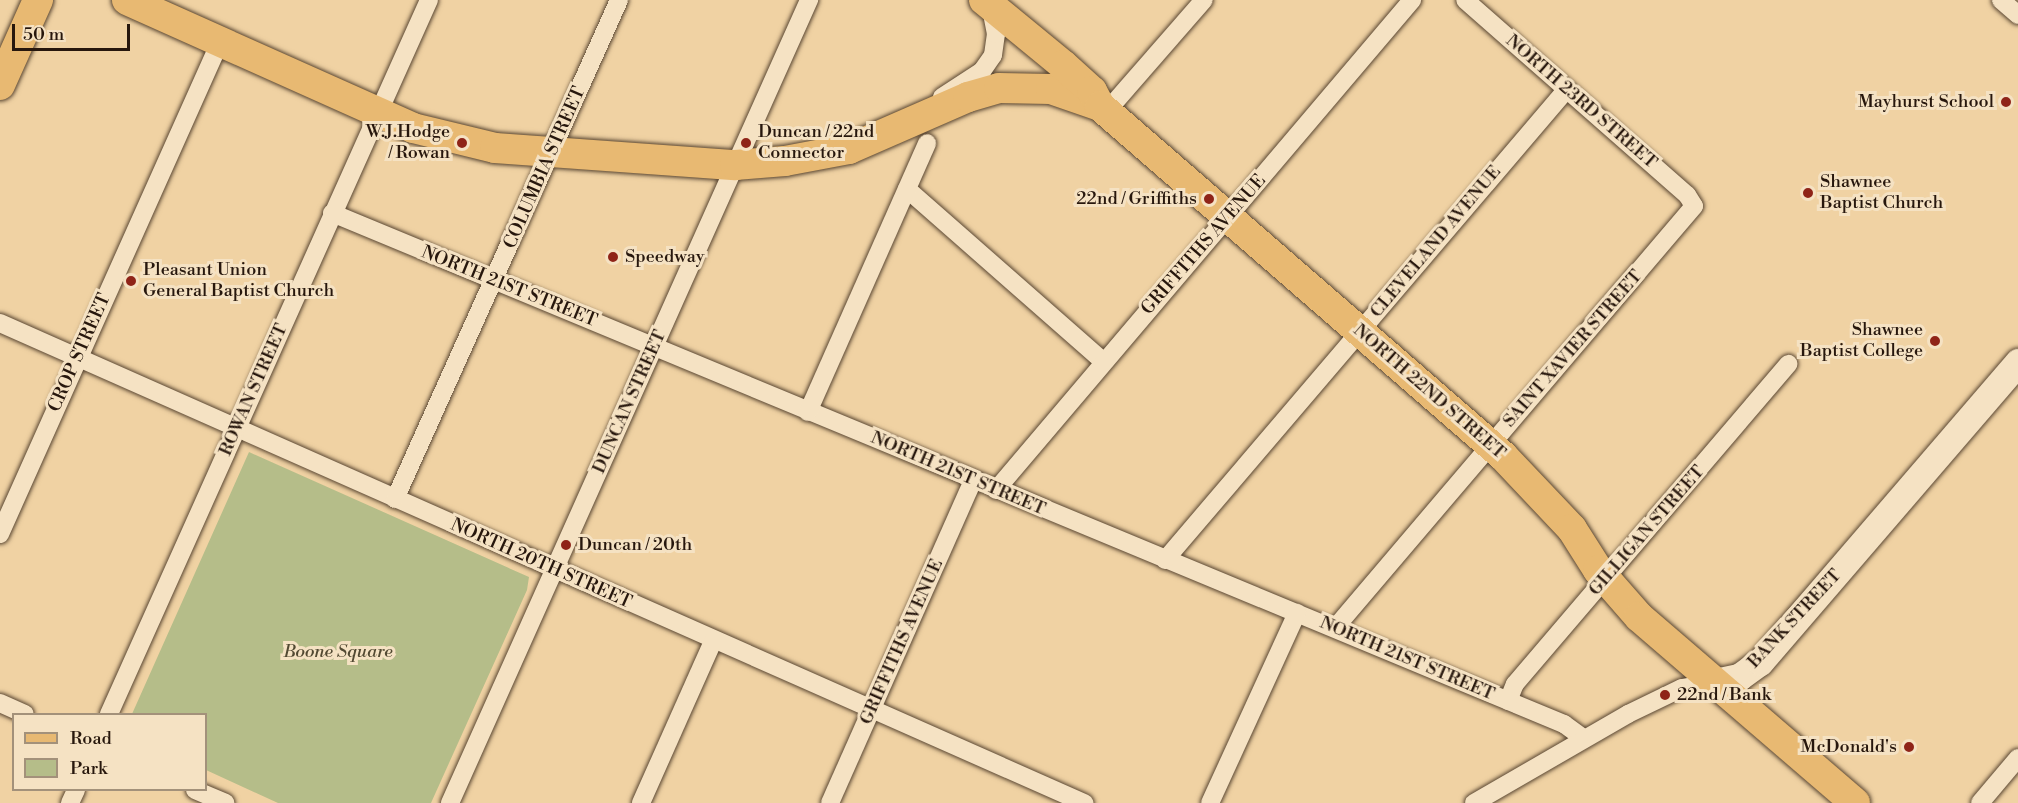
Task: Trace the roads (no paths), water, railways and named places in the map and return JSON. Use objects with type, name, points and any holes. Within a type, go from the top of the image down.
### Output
[{"type":"main road","points":[[0,85],[38,0]]},
{"type":"main road","points":[[127,0],[378,112],[462,143],[735,165],[829,154],[868,142],[919,132],[981,92],[1022,86],[1051,89],[1103,108]]},
{"type":"main road","name":"NORTH 22ND STREET","points":[[988,1],[1092,91],[1103,108],[1490,444],[1572,529],[1606,579],[1652,629],[1855,803]]},
{"type":"street","name":"ROWAN STREET","points":[[109,713],[429,0]]},
{"type":"street","name":"COLUMBIA STREET","points":[[395,499],[619,0]]},
{"type":"street","name":"DUNCAN STREET","points":[[450,803],[656,347],[809,0]]},
{"type":"street","points":[[1103,108],[1204,0]]},
{"type":"street","name":"GRIFFITHS AVENUE","points":[[996,490],[1412,0]]},
{"type":"street","name":"NORTH 23RD STREET","points":[[1465,0],[1688,195],[1694,206]]},
{"type":"street","points":[[2001,0],[2018,15]]},
{"type":"street","points":[[808,412],[907,189],[919,132],[982,71],[993,55],[996,34],[988,1]]},
{"type":"street","name":"CROP STREET","points":[[0,534],[220,42]]},
{"type":"street","name":"CLEVELAND AVENUE","points":[[1165,560],[1567,88]]},
{"type":"street","points":[[907,189],[1104,361]]},
{"type":"street","name":"SAINT XAVIER STREET","points":[[1335,628],[1694,206]]},
{"type":"street","name":"NORTH 21ST STREET","points":[[332,213],[1165,560],[1508,700],[1564,724],[1582,737]]},
{"type":"street","name":"NORTH 20TH STREET","points":[[0,323],[1084,803]]},
{"type":"street","name":"BANK STREET","points":[[1474,803],[1582,737],[1682,688],[1739,677],[1760,662],[2018,362]]},
{"type":"street","name":"GILLIGAN STREET","points":[[1508,700],[1515,684],[1788,364]]},
{"type":"street","name":"GRIFFITHS AVENUE","points":[[830,803],[974,480]]},
{"type":"street","points":[[1210,803],[1297,613]]},
{"type":"street","points":[[641,803],[713,640]]},
{"type":"street","points":[[0,703],[23,713]]},
{"type":"street","points":[[1980,803],[2018,758]]},
{"type":"street","points":[[199,791],[225,803]]},
{"type":"place","name":"Mayhurst School","points":[[2006,102]]},
{"type":"place","name":"W.J.Hodge / Rowan","points":[[462,143]]},
{"type":"place","name":"Duncan / 22nd Connector","points":[[746,143]]},
{"type":"place","name":"Shawnee Baptist Church","points":[[1808,193]]},
{"type":"place","name":"22nd / Griffiths","points":[[1209,199]]},
{"type":"place","name":"Speedway","points":[[613,257]]},
{"type":"place","name":"Pleasant Union General Baptist Church","points":[[131,281]]},
{"type":"place","name":"Shawnee Baptist College","points":[[1935,341]]},
{"type":"place","name":"Duncan / 20th","points":[[566,545]]},
{"type":"place","name":"22nd / Bank","points":[[1665,695]]},
{"type":"place","name":"McDonald's","points":[[1909,747]]},
{"type":"park label","name":"Boone Square","points":[[338,652]]}]
